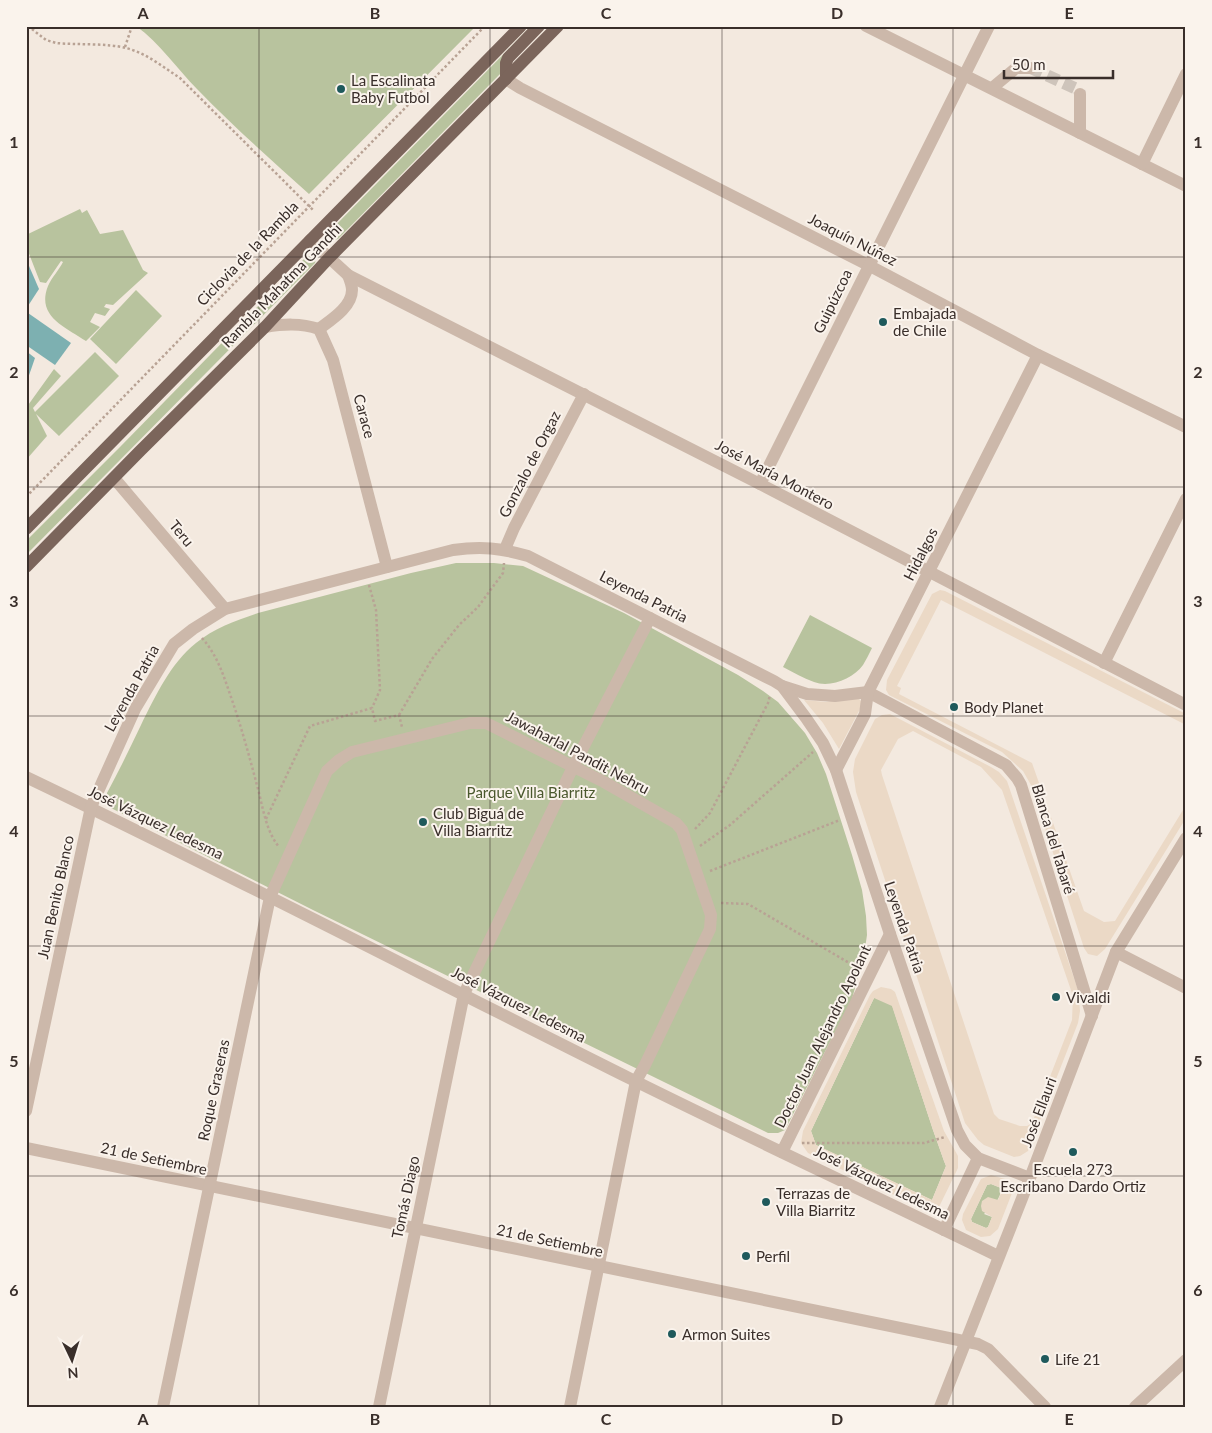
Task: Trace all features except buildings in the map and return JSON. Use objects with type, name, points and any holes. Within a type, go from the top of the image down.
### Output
[{"type":"main road","name":"Rambla Mahatma Gandhi","points":[[26,529],[521,26]]},
{"type":"main road","points":[[506,79],[506,63],[508,58],[539,26]]},
{"type":"main road","name":"Rambla Mahatma Gandhi","points":[[26,567],[265,327],[329,258],[558,26]]},
{"type":"street","points":[[866,26],[1186,186]]},
{"type":"street","name":"Guipúzcoa","points":[[760,484],[989,26]]},
{"type":"street","points":[[992,88],[1016,68],[1031,68]]},
{"type":"street","points":[[1142,164],[1186,74]]},
{"type":"street","name":"Joaquín Núñez","points":[[506,79],[520,88],[868,265],[1038,355],[1186,427]]},
{"type":"street","points":[[1080,94],[1080,132]]},
{"type":"street","name":"José María Montero","points":[[310,240],[348,275],[760,484],[1186,705]]},
{"type":"street","points":[[265,327],[297,324],[319,329],[334,318],[352,296],[353,288],[348,275]]},
{"type":"street","name":"Carace","points":[[319,329],[333,360],[387,567]]},
{"type":"street","name":"Hidalgos","points":[[836,770],[866,714],[868,692],[930,573],[1038,355]]},
{"type":"street","name":"Gonzalo de Orgaz","points":[[505,549],[514,528],[584,394]]},
{"type":"street","name":"Teru","points":[[114,478],[225,610]]},
{"type":"street","points":[[1104,663],[1186,500]]},
{"type":"street","name":"Leyenda Patria","points":[[90,807],[134,709],[174,644],[193,629],[225,610],[453,550],[475,547],[505,549],[528,556],[778,684],[823,743],[836,770],[957,1130],[965,1145],[978,1158],[1030,1178]]},
{"type":"street","name":"Tomás Diago","points":[[379,1407],[464,994],[573,767],[650,618]]},
{"type":"street","points":[[778,684],[807,694],[836,696],[868,692]]},
{"type":"street","name":"Blanca del Tabaré","points":[[868,692],[1006,766],[1017,778],[1021,785],[1092,1016]]},
{"type":"street","name":"Jawaharlal Pandit Nehru","points":[[270,897],[327,770],[352,752],[470,723],[486,723],[604,782],[676,823],[682,830],[711,915],[710,929],[636,1081],[570,1407]]},
{"type":"street","name":"José Vázquez Ledesma","points":[[26,777],[90,807],[636,1081],[785,1148],[998,1256]]},
{"type":"street","name":"Juan Benito Blanco","points":[[26,1111],[90,807]]},
{"type":"street","name":"José Ellauri","points":[[940,1407],[1116,952],[1186,838]]},
{"type":"street","name":"Roque Graseras","points":[[163,1407],[270,897]]},
{"type":"street","name":"Doctor Juan Alejandro Apolant","points":[[785,1148],[890,934]]},
{"type":"street","points":[[1116,952],[1186,988]]},
{"type":"street","name":"21 de Setiembre","points":[[26,1148],[978,1344],[988,1349],[1045,1407]]},
{"type":"street","points":[[944,1230],[978,1158]]},
{"type":"street","points":[[1135,1407],[1186,1360]]},
{"type":"path","points":[[28,26],[46,40],[56,43],[125,48],[145,55],[180,78],[313,210]]},
{"type":"path","points":[[125,48],[132,26]]},
{"type":"path","name":"Ciclovia de la Rambla","points":[[26,497],[484,26]]},
{"type":"path","points":[[404,739],[399,715],[432,659],[459,625],[478,607],[503,573],[505,549]]},
{"type":"path","points":[[372,595],[376,610],[380,690],[372,708],[374,721],[399,715]]},
{"type":"path","points":[[208,645],[219,662],[244,736],[265,819],[274,841],[288,858]]},
{"type":"path","points":[[687,845],[710,813],[778,684]]},
{"type":"path","points":[[265,819],[310,726],[372,708]]},
{"type":"path","points":[[687,845],[730,825],[823,743]]},
{"type":"path","points":[[697,875],[722,868],[799,835],[851,816]]},
{"type":"path","points":[[707,903],[748,904],[870,975]]},
{"type":"path","points":[[785,1148],[924,1143],[942,1139],[957,1130]]},
{"type":"green space","points":[[136,26],[476,26],[309,194],[224,116],[153,40]]},
{"type":"green space","points":[[531,26],[502,72],[338,239],[334,240],[327,237],[327,234]]},
{"type":"green space","points":[[80,209],[82,213],[87,210],[100,234],[123,230],[143,270],[148,273],[113,305],[106,304],[104,307],[110,309],[105,316],[95,313],[90,322],[100,327],[86,341],[55,320],[49,313],[46,305],[45,296],[48,286],[63,262],[61,261],[46,283],[40,282],[26,246],[26,235]]},
{"type":"green space","points":[[307,256],[316,259],[315,263],[26,555],[26,541]]},
{"type":"green space","points":[[136,290],[162,316],[116,364],[90,339]]},
{"type":"green space","points":[[95,352],[119,376],[59,436],[36,414],[47,436],[26,460],[26,408],[54,369],[61,376],[33,408],[35,412]]},
{"type":"green space","name":"Parque Villa Biarritz","points":[[456,563],[494,563],[523,566],[624,613],[738,675],[763,691],[778,702],[805,733],[817,753],[826,774],[862,890],[867,935],[864,955],[852,999],[785,1130],[778,1133],[768,1133],[313,910],[109,807],[107,793],[158,691],[171,670],[187,651],[210,633],[258,613]]},
{"type":"green space","points":[[810,615],[872,648],[859,670],[841,681],[820,684],[783,667]]},
{"type":"green space","points":[[874,998],[892,1005],[946,1166],[932,1200],[816,1145],[811,1131]]},
{"type":"green space","points":[[991,1184],[1001,1188],[1001,1192],[996,1202],[984,1214],[992,1217],[986,1228],[972,1222],[971,1219],[987,1185]]},
{"type":"shaded area","points":[[940,590],[1186,714],[1186,725],[941,600],[897,686],[901,688],[899,694],[1032,763],[1084,911],[1104,922],[1115,921],[1186,805],[1186,818],[1105,949],[1097,956],[1088,954],[1084,948],[1031,785],[1023,771],[1002,752],[889,695],[886,690],[887,680],[932,594]]},
{"type":"shaded area","points":[[857,697],[862,702],[860,709],[839,749],[823,723],[804,700],[826,702]]},
{"type":"shaded area","points":[[890,714],[991,767],[999,772],[1007,781],[1078,990],[1080,1011],[1078,1023],[1028,1151],[1020,1156],[1014,1157],[984,1145],[965,1123],[856,792],[853,772],[855,759],[875,719],[882,715]],"holes":[[[913,731],[981,767],[1002,790],[1073,996],[1072,1020],[1032,1123],[1027,1126],[1020,1126],[999,1119],[994,1114],[881,770],[898,739]]]},
{"type":"shaded area","points":[[881,987],[895,992],[944,1131],[958,1156],[958,1168],[938,1209],[931,1213],[808,1153],[801,1143],[803,1131],[873,991]],"holes":[[[874,998],[892,1006],[946,1166],[932,1200],[816,1145],[811,1131]]]},
{"type":"shaded area","points":[[991,1175],[1005,1179],[1012,1193],[998,1229],[990,1236],[981,1237],[966,1230],[962,1220],[963,1214],[981,1179]],"holes":[[[991,1184],[1001,1188],[1002,1191],[998,1200],[988,1197],[982,1201],[982,1211],[992,1217],[988,1227],[986,1228],[972,1222],[971,1219],[987,1185]]]},
{"type":"water","points":[[26,259],[39,289],[26,309]]},
{"type":"water","points":[[28,313],[71,343],[55,365],[26,345],[26,315]]},
{"type":"water","points":[[26,351],[35,358],[26,384]]},
{"type":"tunnel","points":[[1031,68],[1079,90],[1080,94]]},
{"type":"place","name":"La Escalinata Baby Futbol","points":[[341,89]]},
{"type":"place","name":"Embajada de Chile","points":[[883,322]]},
{"type":"place","name":"Body Planet","points":[[954,707]]},
{"type":"place","name":"Club Biguá de Villa Biarritz","points":[[423,822]]},
{"type":"place","name":"Vivaldi","points":[[1056,997]]},
{"type":"place","name":"Escuela 273 Escribano Dardo Ortiz","points":[[1073,1152]]},
{"type":"place","name":"Terrazas de Villa Biarritz","points":[[766,1202]]},
{"type":"place","name":"Perfil","points":[[746,1256]]},
{"type":"place","name":"Armon Suites","points":[[672,1334]]},
{"type":"place","name":"Life 21","points":[[1045,1359]]}]
